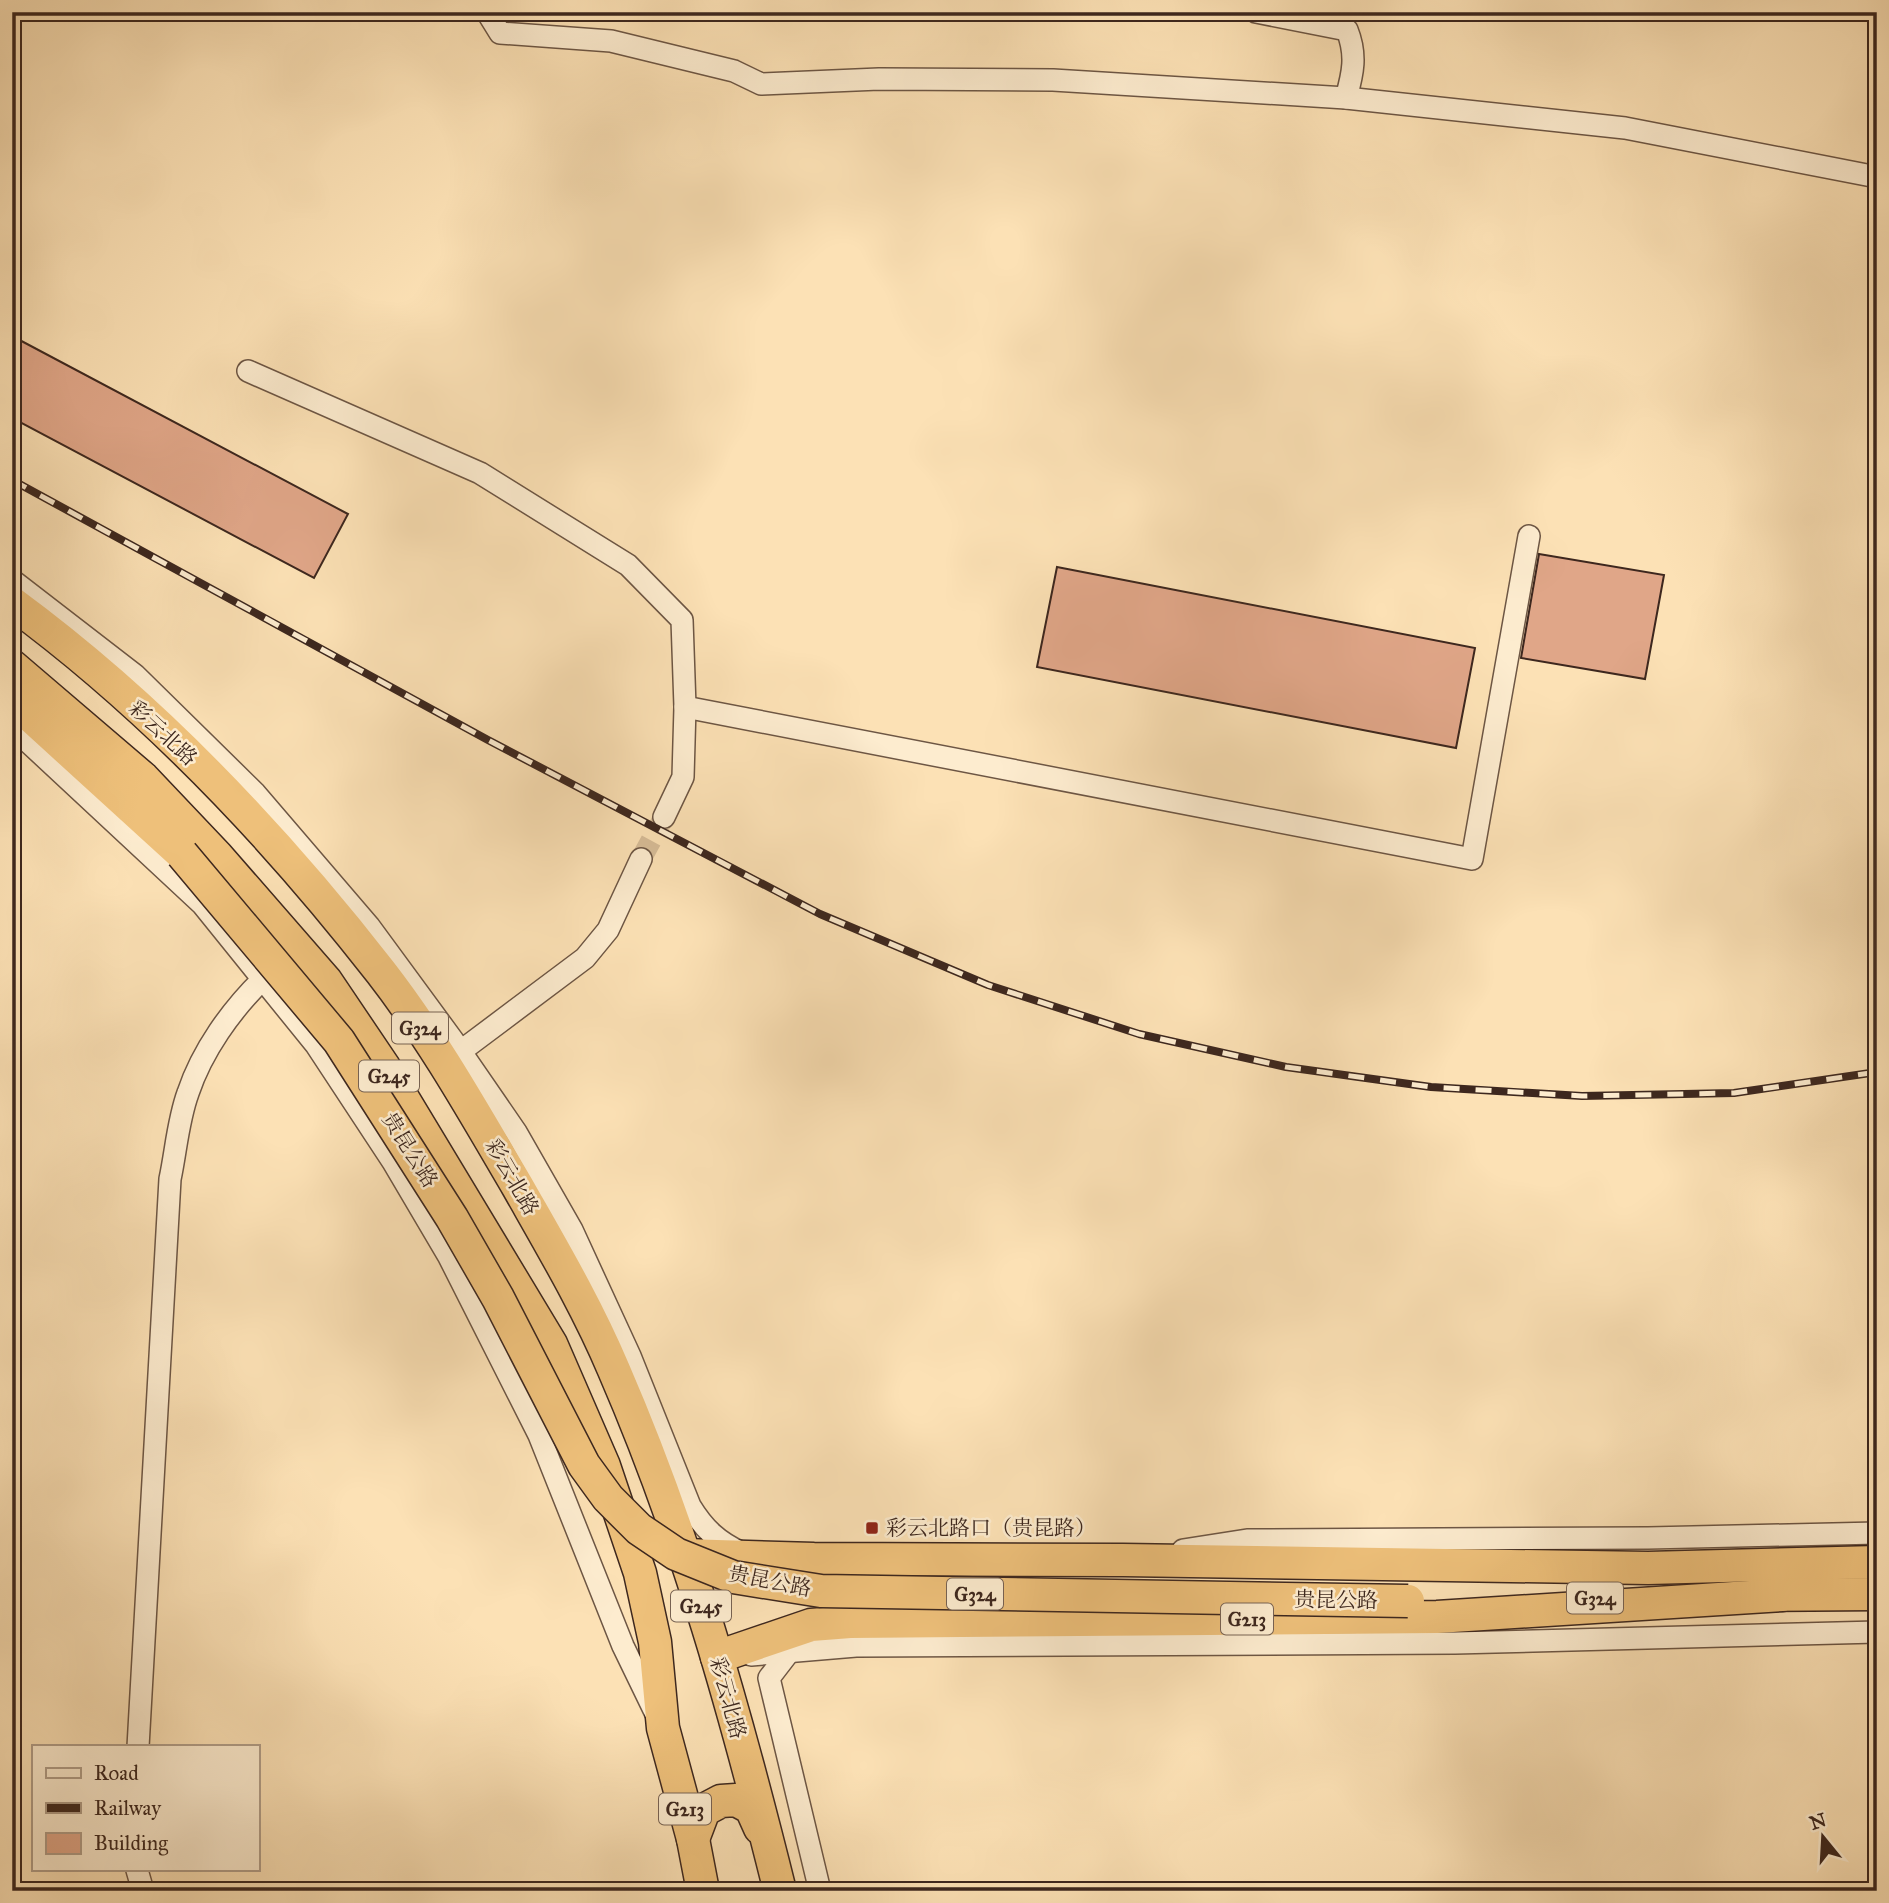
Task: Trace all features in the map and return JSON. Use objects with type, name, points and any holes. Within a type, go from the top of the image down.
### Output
[{"type":"highway","points":[[12,581],[48,620],[101,662]]},
{"type":"highway","points":[[12,601],[48,620]]},
{"type":"highway","name":"彩云北路","points":[[12,601],[65,643],[101,662],[298,872],[383,974],[456,1080],[575,1286],[619,1382],[668,1504],[718,1657],[780,1891]]},
{"type":"highway","name":"G245","points":[[12,666],[143,778],[217,856],[326,981],[433,1146],[551,1344],[604,1466],[640,1573]]},
{"type":"highway","name":"贵昆公路","points":[[12,699],[182,854],[339,1041],[404,1139],[498,1298],[584,1465],[608,1498],[639,1529],[676,1553],[733,1577],[821,1591],[1408,1601],[1877,1594]]},
{"type":"highway","points":[[685,1555],[690,1506]]},
{"type":"highway","name":"贵昆公路","points":[[685,1555],[824,1559],[1124,1560],[1648,1568],[1877,1562]]},
{"type":"highway","points":[[811,1625],[793,1612],[790,1591],[799,1574],[824,1559]]},
{"type":"highway","name":"G213","points":[[640,1573],[655,1642],[663,1728],[693,1839],[703,1891]]},
{"type":"highway","points":[[1830,1594],[1877,1608]]},
{"type":"highway","name":"G213","points":[[718,1657],[811,1625],[850,1622],[1437,1617],[1782,1595]]},
{"type":"highway","points":[[693,1839],[704,1810],[721,1801],[736,1800],[751,1808],[769,1849]]},
{"type":"street","points":[[487,12],[500,33],[611,41],[734,71],[761,84],[879,79],[1053,80],[1346,99],[1625,128],[1877,177]]},
{"type":"street","points":[[1256,12],[1347,30],[1355,49],[1355,64],[1346,99]]},
{"type":"street","points":[[248,370],[480,473],[628,565],[682,620],[685,707],[683,777],[664,817]]},
{"type":"street","points":[[685,707],[1472,859],[1528,536]]},
{"type":"street","points":[[12,581],[101,662],[135,676],[255,793],[369,926],[461,1051],[516,1132],[572,1230],[630,1356],[690,1506],[712,1536],[752,1558]]},
{"type":"street","points":[[12,727],[202,905],[316,1045],[393,1161],[449,1257],[539,1436],[623,1646],[663,1728]]},
{"type":"street","points":[[461,1051],[585,958],[608,930],[641,859]]},
{"type":"street","points":[[138,1745],[170,1180],[187,1093],[210,1046],[247,995],[263,979]]},
{"type":"street","points":[[1124,1560],[1247,1540],[1634,1538],[1877,1533]]},
{"type":"street","points":[[718,1657],[856,1646],[1455,1643],[1877,1632]]},
{"type":"street","points":[[789,1652],[769,1678],[820,1891]]},
{"type":"street","points":[[137,1871],[143,1891]]},
{"type":"building","points":[[12,336],[348,514],[314,578],[12,418]]},
{"type":"building","points":[[1539,554],[1664,575],[1645,679],[1521,658]]},
{"type":"building","points":[[1057,567],[1475,648],[1456,748],[1037,667]]},
{"type":"tunnel","points":[[641,859],[664,817]]},
{"type":"railway","points":[[12,480],[488,740],[820,914],[988,985],[1139,1034],[1286,1067],[1431,1087],[1582,1096],[1734,1093],[1877,1072]]},
{"type":"place","name":"彩云北路口（贵昆路）","points":[[872,1528]]}]
